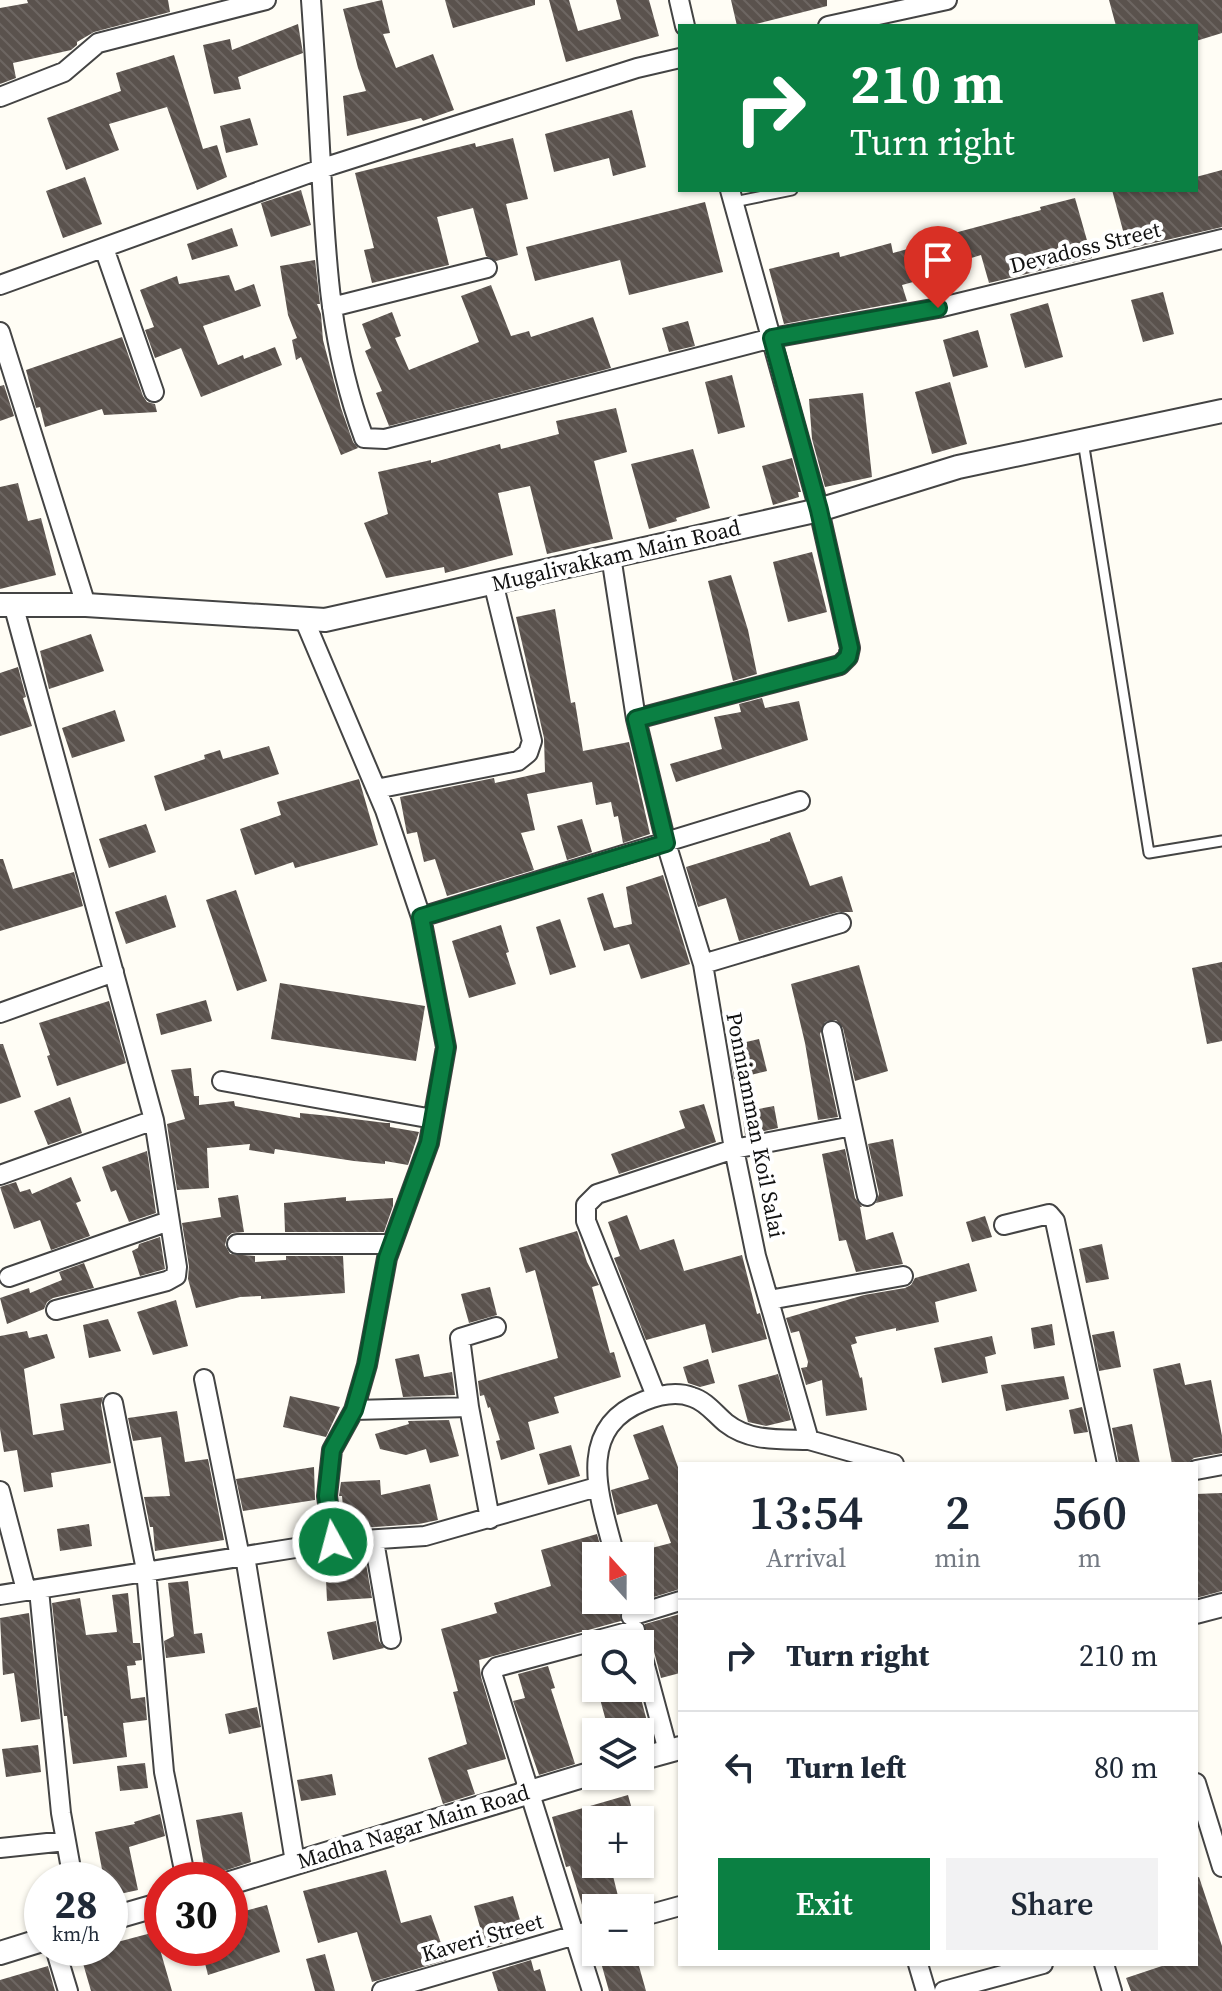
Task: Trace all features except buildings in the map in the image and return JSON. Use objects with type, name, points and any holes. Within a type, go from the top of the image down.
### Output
[{"type":"street","points":[[0,97],[64,72],[98,43],[266,0]]},
{"type":"street","points":[[311,0],[324,247],[332,307],[487,268]]},
{"type":"street","points":[[679,0],[685,24]]},
{"type":"street","points":[[837,24],[947,0]]},
{"type":"street","points":[[0,285],[321,168],[637,68],[678,58]]},
{"type":"street","points":[[636,719],[840,665],[848,657],[850,648],[819,510],[732,196]]},
{"type":"street","name":"Devadoss Street","points":[[332,307],[351,403],[364,438],[385,439],[772,338],[938,308],[1222,239]]},
{"type":"street","points":[[104,248],[154,392]]},
{"type":"street","points":[[0,332],[86,605]]},
{"type":"street","name":"Mugalivakkam Main Road","points":[[7,604],[86,605],[325,620],[819,510],[958,467],[1222,411]]},
{"type":"street","name":"Ponniamman Koil Salai","points":[[611,556],[636,719],[666,843],[703,964],[734,1149],[756,1256],[809,1440]]},
{"type":"street","points":[[376,789],[518,761],[528,753],[532,741],[493,582]]},
{"type":"street","points":[[7,604],[154,1120],[177,1267],[176,1276],[167,1281],[56,1310]]},
{"type":"street","points":[[304,619],[376,789],[421,917],[446,1047],[429,1143],[392,1244],[380,1288],[367,1365],[354,1410],[332,1450],[327,1496],[333,1542]]},
{"type":"street","points":[[421,917],[800,801]]},
{"type":"street","points":[[703,964],[841,923]]},
{"type":"street","points":[[0,1013],[114,972]]},
{"type":"street","points":[[832,1031],[867,1196]]},
{"type":"street","points":[[222,1081],[433,1119]]},
{"type":"street","points":[[0,1175],[154,1120]]},
{"type":"street","points":[[656,1396],[586,1221],[586,1205],[597,1194],[734,1149],[852,1126]]},
{"type":"street","points":[[1004,1225],[1042,1214],[1049,1214],[1055,1221],[1107,1462]]},
{"type":"street","points":[[9,1277],[169,1221]]},
{"type":"street","points":[[237,1244],[392,1244]]},
{"type":"street","points":[[769,1300],[903,1276]]},
{"type":"street","points":[[490,1519],[469,1407],[460,1338],[496,1327]]},
{"type":"street","points":[[204,1379],[242,1557],[295,1862]]},
{"type":"street","points":[[611,1542],[597,1487],[595,1466],[600,1441],[617,1418],[635,1404],[656,1396],[680,1393],[695,1397],[728,1424],[760,1438],[809,1440],[887,1462]]},
{"type":"street","points":[[113,1403],[146,1570],[164,1772],[182,1862]]},
{"type":"street","points":[[354,1410],[469,1407]]},
{"type":"street","points":[[832,1445],[837,1462]]},
{"type":"street","points":[[1198,1470],[1222,1465]]},
{"type":"street","points":[[0,1595],[333,1542],[425,1536],[597,1487]]},
{"type":"street","points":[[0,1491],[32,1590],[70,1862]]},
{"type":"street","points":[[374,1541],[391,1639]]},
{"type":"street","points":[[592,1991],[493,1678],[494,1669],[634,1627],[678,1602]]},
{"type":"street","points":[[1198,1611],[1222,1605]]},
{"type":"street","points":[[634,1627],[674,1750],[654,1755]]},
{"type":"street","name":"Madha Nagar Main Road","points":[[248,1877],[582,1776]]},
{"type":"street","points":[[1198,1789],[1222,1867]]},
{"type":"street","points":[[0,1848],[66,1841]]},
{"type":"street","points":[[654,1913],[678,1907]]},
{"type":"street","name":"Kaveri Street","points":[[382,1991],[582,1933]]},
{"type":"street","points":[[0,1953],[24,1946]]},
{"type":"street","points":[[60,1966],[68,1991]]},
{"type":"street","points":[[919,1966],[926,1991]]},
{"type":"street","points":[[944,1991],[1036,1966]]},
{"type":"street","points":[[1105,1966],[1112,1991]]},
{"type":"lane","points":[[732,196],[772,192]]},
{"type":"lane","points":[[1083,441],[1149,853],[1222,841]]},
{"type":"route","points":[[333,1542],[327,1496],[332,1450],[354,1410],[367,1365],[387,1258],[429,1143],[446,1047],[421,917],[666,843],[636,719],[840,665],[848,657],[850,648],[819,510],[772,338],[938,308]]}]
